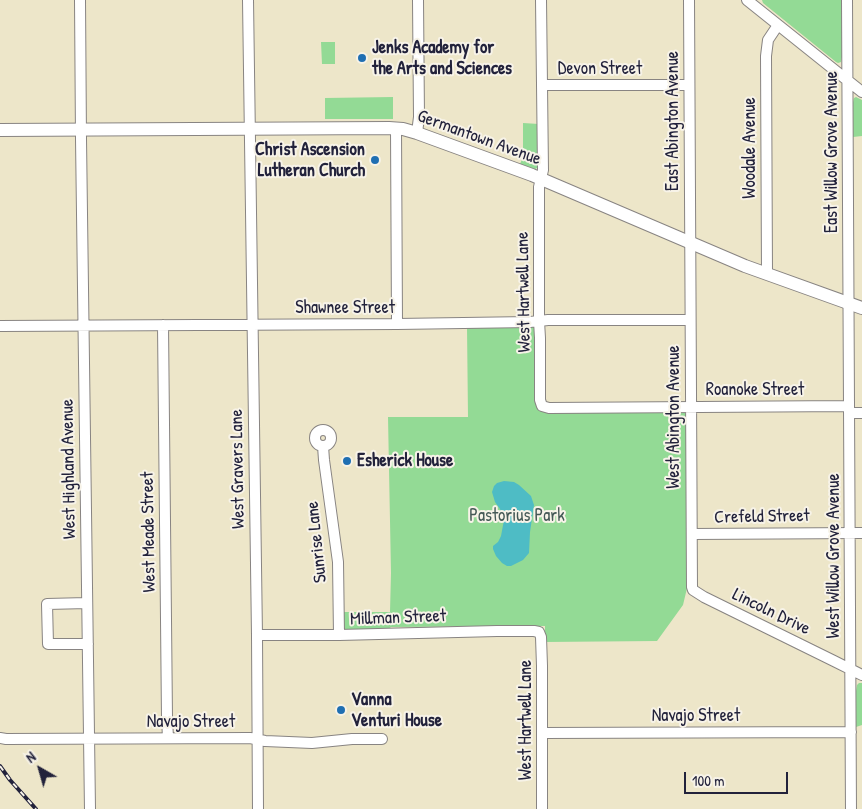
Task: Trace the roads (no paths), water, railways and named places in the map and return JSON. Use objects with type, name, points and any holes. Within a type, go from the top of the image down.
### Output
[{"type":"main road","name":"Germantown Avenue","points":[[0,130],[396,128],[417,133],[541,178],[690,243],[767,274],[862,308]]},
{"type":"street","name":"West Highland Avenue","points":[[80,0],[90,809]]},
{"type":"street","name":"West Gravers Lane","points":[[248,0],[258,809]]},
{"type":"street","points":[[417,133],[419,117],[418,0]]},
{"type":"street","name":"West Hartwell Lane","points":[[541,0],[543,170],[539,187],[539,321],[540,400],[542,406]]},
{"type":"street","name":"East Abington Avenue","points":[[689,0],[690,243]]},
{"type":"street","points":[[747,0],[862,92]]},
{"type":"street","name":"East Willow Grove Avenue","points":[[847,0],[848,303]]},
{"type":"street","name":"Woodale Avenue","points":[[767,274],[766,56],[768,40],[778,25]]},
{"type":"street","name":"Devon Street","points":[[542,86],[689,85]]},
{"type":"street","points":[[396,128],[397,324]]},
{"type":"street","name":"West Abington Avenue","points":[[690,243],[693,590]]},
{"type":"street","name":"West Willow Grove Avenue","points":[[848,303],[852,809]]},
{"type":"street","name":"Shawnee Street","points":[[0,326],[690,320]]},
{"type":"street","name":"West Meade Street","points":[[163,325],[168,738]]},
{"type":"street","name":"Roanoke Street","points":[[542,406],[549,408],[849,409],[862,413]]},
{"type":"street","name":"Sunrise Lane","points":[[323,446],[338,562],[339,635]]},
{"type":"street","name":"Crefeld Street","points":[[692,534],[862,533]]},
{"type":"street","name":"Lincoln Drive","points":[[693,590],[862,675]]},
{"type":"street","points":[[87,604],[47,604],[48,644],[88,644]]},
{"type":"street","name":"West Hartwell Lane","points":[[539,632],[542,652],[542,809]]},
{"type":"street","name":"Millman Street","points":[[257,635],[539,632]]},
{"type":"street","name":"Navajo Street","points":[[542,733],[851,732]]},
{"type":"street","name":"Navajo Street","points":[[0,738],[250,738],[265,741],[312,743],[352,739],[382,739]]},
{"type":"water","points":[[504,481],[514,482],[519,485],[531,496],[534,505],[529,553],[523,560],[511,566],[502,563],[493,549],[493,546],[501,536],[504,520],[492,492],[497,483]]},
{"type":"railway","points":[[0,766],[36,809]]},
{"type":"place","name":"Jenks Academy for the Arts and Sciences","points":[[362,58]]},
{"type":"place","name":"Christ Ascension Lutheran Church","points":[[375,160]]},
{"type":"place","name":"Esherick House","points":[[347,461]]},
{"type":"place","name":"Vanna Venturi House","points":[[341,710]]},
{"type":"park label","name":"Pastorius Park","points":[[517,516]]}]
